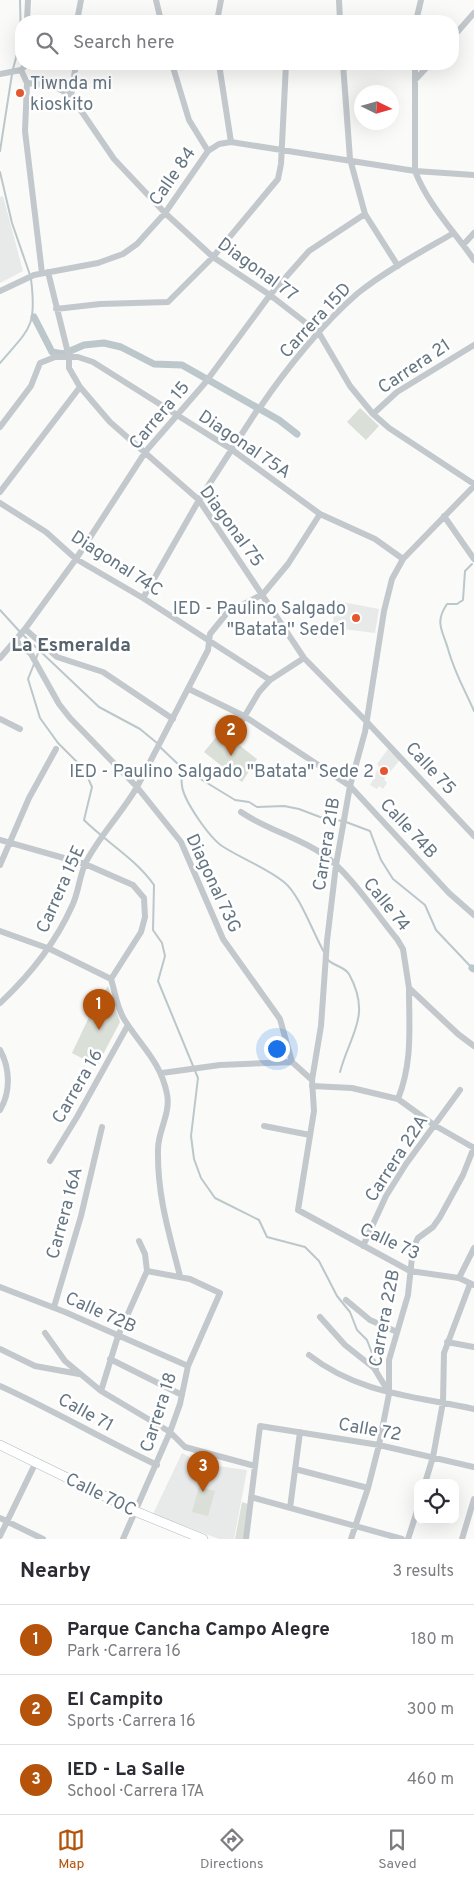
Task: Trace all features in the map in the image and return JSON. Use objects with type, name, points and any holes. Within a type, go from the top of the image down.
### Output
[{"type":"street","points":[[27,15],[28,0]]},
{"type":"street","points":[[78,15],[81,0]]},
{"type":"street","points":[[156,0],[160,15]]},
{"type":"street","points":[[218,15],[221,0]]},
{"type":"street","points":[[339,0],[340,15]]},
{"type":"street","points":[[417,15],[421,0]]},
{"type":"street","points":[[459,30],[474,13]]},
{"type":"street","points":[[3,74],[19,71],[27,83],[54,86],[71,96],[75,70]]},
{"type":"street","points":[[174,70],[190,120],[208,151]]},
{"type":"street","points":[[220,70],[231,142]]},
{"type":"street","points":[[56,309],[100,304],[168,302],[213,257],[278,179],[282,149],[286,70]]},
{"type":"street","points":[[343,70],[350,159],[365,214],[398,266]]},
{"type":"street","points":[[415,70],[415,171],[420,183],[452,234],[474,260]]},
{"type":"street","points":[[415,80],[424,70]]},
{"type":"street","name":"Diagonal 75","points":[[27,83],[25,131],[45,272],[68,353],[69,368],[80,387],[110,422],[199,500],[304,658],[366,721]]},
{"type":"street","name":"Diagonal 77","points":[[71,96],[114,159],[165,213],[213,257],[270,295],[319,333],[350,386],[373,414],[389,428],[474,485]]},
{"type":"street","name":"Calle 84","points":[[0,291],[34,275],[98,263],[122,254],[137,244],[165,213],[208,151],[219,144],[231,142],[350,159],[415,171],[474,175]]},
{"type":"street","name":"Carrera 15","points":[[0,658],[24,630],[76,559],[146,452],[178,417],[270,295],[309,251],[365,214]]},
{"type":"street","points":[[463,245],[474,233]]},
{"type":"street","name":"Carrera 15D","points":[[261,406],[274,386],[319,333],[358,293],[398,266],[452,234]]},
{"type":"street","name":"Carrera 21","points":[[373,414],[397,392],[474,345]]},
{"type":"street","name":"Diagonal 75A","points":[[0,427],[31,386],[40,363],[68,353],[94,362],[122,379],[178,417],[231,449],[320,514],[375,539],[403,559]]},
{"type":"street","points":[[0,492],[80,387]]},
{"type":"street","points":[[143,598],[199,500],[256,412]]},
{"type":"street","name":"Carrera 21B","points":[[298,1210],[314,1111],[312,1083],[321,1026],[327,941],[336,865],[350,786],[366,721],[384,611],[392,579],[403,559],[474,485]]},
{"type":"street","name":"Diagonal 74C","points":[[0,502],[46,532],[76,559],[143,598],[270,680]]},
{"type":"street","name":"Carrera 15E","points":[[0,1003],[20,984],[50,949],[73,905],[85,864],[99,839],[126,807],[174,719],[210,646],[210,634],[228,614],[263,594],[288,564],[320,514]]},
{"type":"street","points":[[444,516],[474,559]]},
{"type":"street","points":[[24,630],[57,658],[103,672],[174,719]]},
{"type":"street","name":"Diagonal 73G","points":[[16,639],[35,660],[59,704],[81,730],[137,787],[181,842],[223,939],[280,1019],[292,1062]]},
{"type":"street","points":[[231,739],[244,716],[270,680],[304,658]]},
{"type":"street","name":"Calle 74B","points":[[189,689],[244,716],[350,786],[449,893],[474,914]]},
{"type":"street","points":[[0,719],[20,729]]},
{"type":"street","name":"Calle 75","points":[[366,721],[474,836]]},
{"type":"street","points":[[0,865],[38,781],[56,749]]},
{"type":"street","name":"Calle 74","points":[[241,812],[252,820],[323,854],[336,865],[397,939],[403,949],[410,988],[409,1056],[406,1077],[398,1099]]},
{"type":"street","points":[[0,840],[85,864],[133,885],[144,898],[145,917],[141,932],[111,979]]},
{"type":"street","points":[[0,931],[50,949],[111,979],[123,1017],[150,1053],[162,1073],[168,1096],[167,1111],[158,1146],[160,1195],[180,1276],[147,1271]]},
{"type":"street","points":[[410,988],[458,1034],[474,1046]]},
{"type":"street","name":"Carrera 16","points":[[50,1161],[77,1117],[128,1025]]},
{"type":"street","points":[[0,1050],[7,1099],[0,1110]]},
{"type":"street","points":[[162,1073],[260,1062],[272,1064],[292,1062],[312,1083],[352,1088],[398,1099],[434,1125],[474,1148]]},
{"type":"street","name":"Carrera 22A","points":[[363,1246],[386,1196],[460,1090]]},
{"type":"street","points":[[264,1126],[310,1135]]},
{"type":"street","name":"Carrera 16A","points":[[54,1307],[81,1216],[102,1127]]},
{"type":"street","name":"Carrera 22B","points":[[351,1539],[368,1488],[379,1445],[389,1393],[388,1364],[408,1294],[415,1243],[440,1217],[463,1175],[474,1148]]},
{"type":"street","name":"Calle 73","points":[[298,1210],[410,1270],[459,1278],[472,1284]]},
{"type":"street","points":[[101,1392],[118,1336],[147,1271],[145,1254],[139,1241]]},
{"type":"street","points":[[459,1278],[474,1248]]},
{"type":"street","name":"Carrera 18","points":[[124,1539],[170,1432],[182,1394],[188,1366],[220,1293],[180,1276]]},
{"type":"street","points":[[426,1479],[433,1457],[443,1402],[442,1365],[447,1342],[472,1284]]},
{"type":"street","name":"Calle 72B","points":[[0,1287],[54,1307],[188,1366]]},
{"type":"street","points":[[346,1300],[370,1320],[397,1332]]},
{"type":"street","points":[[320,1316],[345,1345],[374,1368],[389,1393]]},
{"type":"street","points":[[45,1333],[65,1361],[80,1375],[101,1392],[170,1432],[185,1447],[255,1466],[246,1539]]},
{"type":"street","points":[[447,1342],[474,1347]]},
{"type":"street","points":[[0,1349],[35,1366],[80,1375]]},
{"type":"street","points":[[309,1355],[348,1380],[389,1393],[443,1402],[474,1410]]},
{"type":"street","points":[[110,1359],[182,1394]]},
{"type":"street","name":"Calle 71","points":[[0,1386],[52,1410],[108,1442],[156,1465]]},
{"type":"street","name":"Calle 72","points":[[255,1466],[260,1426],[379,1445],[474,1467]]},
{"type":"street","points":[[290,1508],[300,1432]]},
{"type":"street","name":"Calle 70C","points":[[0,1445],[137,1512],[203,1539]]},
{"type":"street","points":[[0,1536],[36,1462]]},
{"type":"street","points":[[295,1469],[368,1488]]},
{"type":"street","points":[[251,1497],[402,1539]]},
{"type":"street","points":[[462,1539],[474,1499]]},
{"type":"street","points":[[0,1518],[43,1539]]},
{"type":"street","points":[[408,1539],[414,1520]]},
{"type":"shaded area","points":[[3,196],[23,271],[0,283],[0,197]]},
{"type":"shaded area","points":[[360,408],[379,426],[366,440],[347,422]]},
{"type":"shaded area","name":"IED - Paulino Salgado \"Batata'' Sede1","points":[[332,600],[379,609],[375,633],[334,628]]},
{"type":"shaded area","points":[[221,731],[257,759],[242,782],[204,752]]},
{"type":"shaded area","name":"IED - Paulino Salgado \"Batata\" Sede 2","points":[[388,749],[400,760],[384,779],[387,783],[383,789],[379,786],[377,789],[370,785],[379,767],[377,764]]},
{"type":"shaded area","points":[[108,986],[120,1022],[97,1066],[72,1053],[90,1015]]},
{"type":"shaded area","points":[[182,1453],[203,1464],[247,1470],[234,1539],[219,1539],[153,1514]]},
{"type":"shaded area","points":[[199,1487],[215,1491],[208,1516],[192,1512]]},
{"type":"shaded area","points":[[242,1502],[248,1504],[245,1539],[235,1539]]},
{"type":"waterway","points":[[20,0],[20,15]]},
{"type":"waterway","points":[[13,69],[15,62]]},
{"type":"waterway","points":[[0,151],[12,74]]},
{"type":"waterway","points":[[0,172],[12,223],[30,275]]},
{"type":"waterway","points":[[0,363],[25,334],[29,326],[33,307],[31,279]]},
{"type":"waterway","points":[[34,317],[52,352],[63,354],[84,345],[104,343],[121,347],[154,364],[182,365],[279,420],[297,434]]},
{"type":"waterway","points":[[472,564],[465,571],[463,600],[457,604],[447,604],[440,622],[454,666],[474,711]]},
{"type":"waterway","points":[[0,610],[21,633],[99,707],[140,729],[157,743]]},
{"type":"waterway","points":[[36,659],[39,650]]},
{"type":"waterway","points":[[34,664],[28,679],[40,718],[58,743],[84,769],[92,787],[84,820],[139,867],[154,885],[153,930],[162,943],[165,956],[158,981],[198,1078],[191,1136],[194,1159],[201,1178],[215,1198],[259,1220],[267,1237],[305,1247],[319,1261],[337,1296],[350,1312],[357,1330],[367,1340],[378,1369]]},
{"type":"waterway","points":[[160,747],[181,767],[235,800],[249,802],[257,807],[284,806],[299,809],[320,817],[342,821]]},
{"type":"waterway","points":[[181,767],[184,793],[204,827],[222,846],[269,872],[290,888],[301,905],[324,952]]},
{"type":"waterway","points":[[346,822],[370,831],[381,860],[393,879],[425,905],[436,930],[472,968]]},
{"type":"waterway","points":[[327,959],[349,974],[356,989],[359,1002],[357,1024],[340,1072]]},
{"type":"place","name":"Tiwnda mi kioskito","points":[[20,93]]},
{"type":"place","name":"IED - Paulino Salgado \"Batata'' Sede1","points":[[356,618]]},
{"type":"place","name":"El Campito","points":[[231,756]]},
{"type":"place","name":"IED - Paulino Salgado \"Batata\" Sede 2","points":[[384,771]]},
{"type":"place","name":"Parque Cancha Campo Alegre","points":[[99,1030]]},
{"type":"place","name":"IED - La Salle","points":[[203,1492]]},
{"type":"district","name":"La Esmeralda","points":[[71,644]]}]
